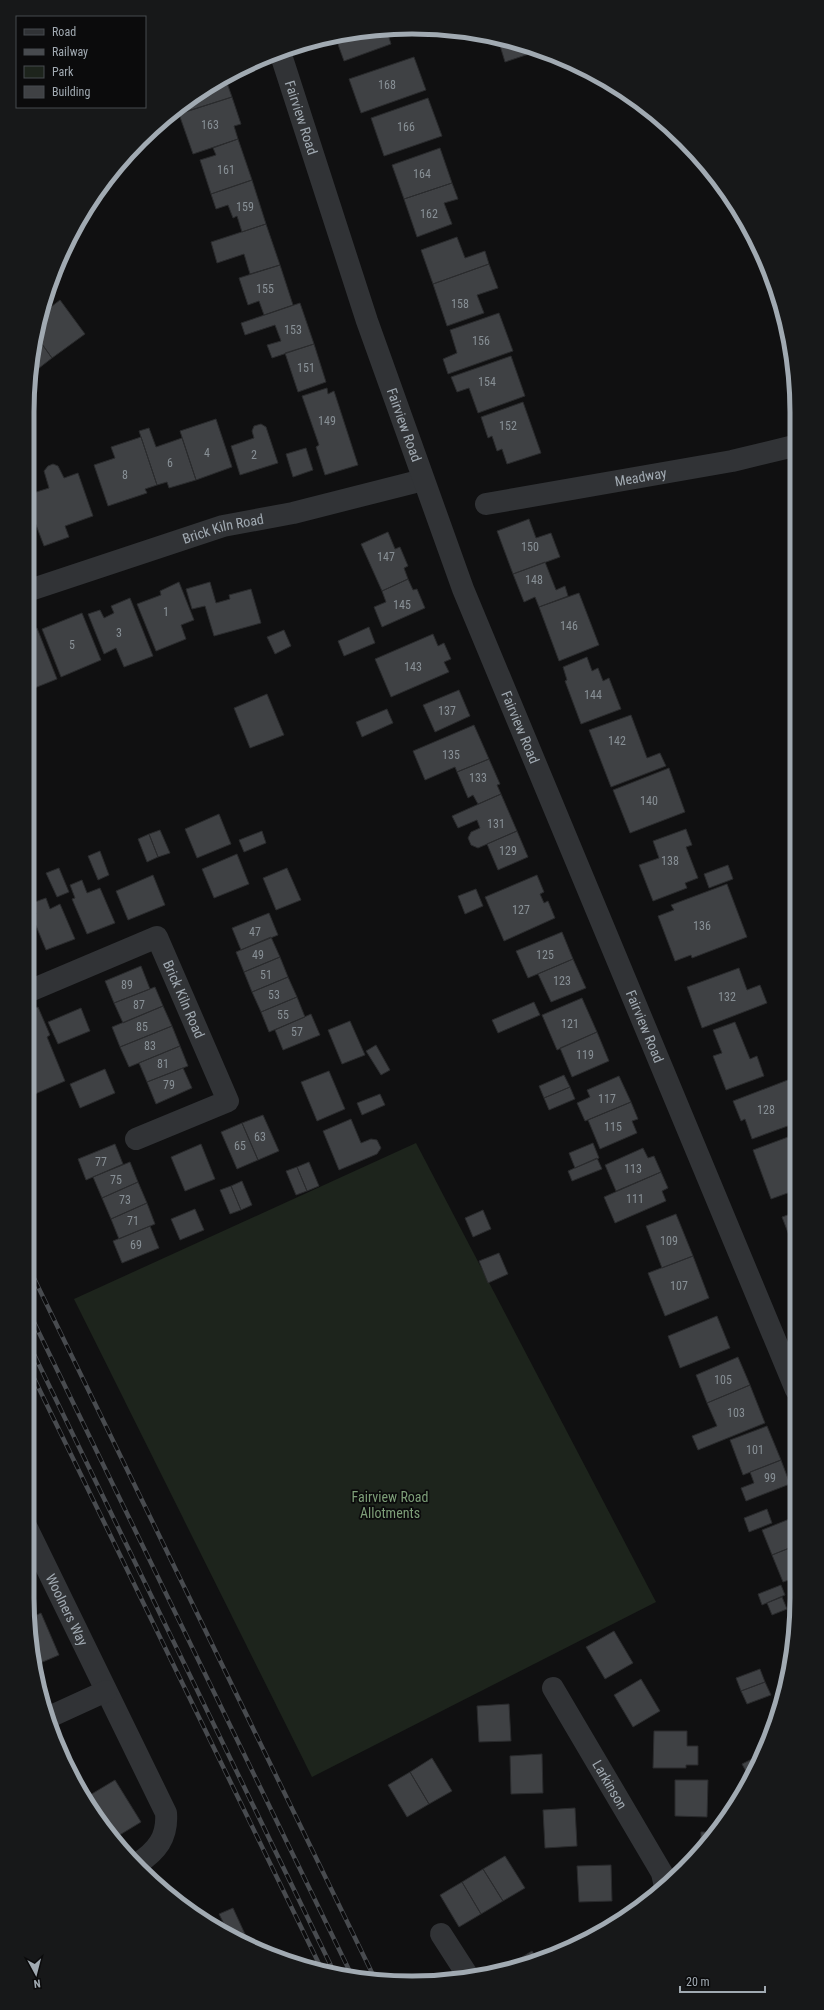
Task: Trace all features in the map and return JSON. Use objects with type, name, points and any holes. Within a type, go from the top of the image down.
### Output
[{"type":"street","name":"Fairview Road","points":[[282,57],[367,321],[463,589],[790,1376]]},
{"type":"street","name":"Meadway","points":[[486,504],[732,461],[790,447]]},
{"type":"street","name":"Brick Kiln Road","points":[[34,589],[223,526],[293,513],[423,480]]},
{"type":"street","name":"Brick Kiln Road","points":[[34,989],[157,937],[228,1101],[136,1139]]},
{"type":"street","name":"Woolners Way","points":[[34,1542],[166,1813],[167,1826],[158,1846],[141,1861]]},
{"type":"street","name":"Larkinson","points":[[553,1688],[662,1873],[663,1880]]},
{"type":"street","points":[[53,1715],[106,1691]]},
{"type":"street","points":[[441,1934],[466,1972]]},
{"type":"green space","name":"Fairview Road Allotments","points":[[416,1143],[656,1602],[312,1777],[74,1299]]},
{"type":"building","points":[[388,35],[391,44],[344,61],[337,41]]},
{"type":"building","points":[[500,44],[531,53],[505,62]]},
{"type":"building","points":[[414,57],[426,90],[361,113],[349,79]]},
{"type":"building","points":[[232,80],[232,82],[227,83],[232,97],[188,111],[187,108],[202,98],[223,85]]},
{"type":"building","points":[[232,97],[241,124],[234,126],[238,139],[193,154],[180,114]]},
{"type":"building","points":[[428,98],[442,136],[384,156],[371,118]]},
{"type":"building","points":[[238,139],[252,180],[211,194],[200,160],[216,155],[213,148]]},
{"type":"building","points":[[440,148],[452,183],[404,199],[392,165]]},
{"type":"building","points":[[252,180],[266,224],[242,232],[237,216],[233,218],[228,205],[216,209],[211,194]]},
{"type":"building","points":[[452,183],[458,199],[444,203],[452,224],[417,237],[404,199]]},
{"type":"building","points":[[266,224],[280,265],[250,274],[244,254],[217,263],[211,242]]},
{"type":"building","points":[[457,237],[465,258],[485,251],[489,264],[433,284],[421,250]]},
{"type":"building","points":[[489,264],[498,288],[477,295],[484,313],[447,326],[433,284]]},
{"type":"building","points":[[280,265],[293,305],[264,315],[259,301],[248,305],[239,278]]},
{"type":"building","points":[[60,300],[85,334],[52,358],[40,342],[49,309]]},
{"type":"building","points":[[300,303],[314,344],[272,358],[267,345],[281,341],[275,325],[245,335],[241,323]]},
{"type":"building","points":[[499,313],[513,351],[448,374],[443,359],[457,353],[450,330]]},
{"type":"building","points":[[40,342],[52,358],[36,370]]},
{"type":"building","points":[[314,344],[326,382],[298,392],[285,353]]},
{"type":"building","points":[[511,356],[525,396],[478,413],[469,388],[457,392],[451,377]]},
{"type":"building","points":[[327,388],[328,394],[334,391],[358,465],[325,475],[316,447],[319,445],[302,396]]},
{"type":"building","points":[[523,402],[541,453],[507,464],[502,449],[497,451],[492,436],[488,438],[481,417]]},
{"type":"building","points":[[216,419],[232,467],[196,480],[180,431]]},
{"type":"building","points":[[261,424],[266,427],[278,463],[240,475],[231,446],[254,438],[252,431],[254,426]]},
{"type":"building","points":[[149,428],[156,447],[182,438],[196,480],[169,488],[167,482],[157,485],[139,431]]},
{"type":"building","points":[[141,437],[157,485],[145,489],[147,493],[108,506],[94,465],[115,458],[111,447]]},
{"type":"building","points":[[306,448],[313,470],[293,477],[286,454]]},
{"type":"building","points":[[53,464],[58,466],[64,478],[78,473],[93,516],[65,526],[69,537],[44,546],[34,520],[34,493],[49,488],[44,471],[48,466]]},
{"type":"building","points":[[529,519],[536,538],[551,533],[560,557],[513,574],[497,531]]},
{"type":"building","points":[[388,532],[395,549],[400,547],[408,566],[404,568],[408,579],[382,591],[361,544]]},
{"type":"building","points":[[545,562],[556,590],[565,586],[568,596],[539,607],[535,597],[524,602],[513,574]]},
{"type":"building","points":[[408,579],[413,590],[417,589],[425,608],[382,627],[374,607],[386,602],[382,591]]},
{"type":"building","points":[[179,582],[194,620],[181,625],[186,639],[156,651],[137,604],[161,595],[160,591]]},
{"type":"building","points":[[210,582],[216,603],[230,599],[229,595],[251,589],[261,623],[214,636],[205,606],[192,609],[186,589]]},
{"type":"building","points":[[579,593],[599,645],[559,661],[539,607]]},
{"type":"building","points":[[130,598],[153,656],[124,667],[116,648],[104,654],[88,614],[100,610],[104,618],[114,613],[111,606]]},
{"type":"building","points":[[82,613],[101,660],[61,677],[42,629]]},
{"type":"building","points":[[369,627],[375,643],[344,656],[338,641]]},
{"type":"building","points":[[37,628],[57,679],[34,688],[34,629]]},
{"type":"building","points":[[284,630],[291,646],[275,654],[267,637]]},
{"type":"building","points":[[433,634],[438,646],[444,643],[451,659],[444,662],[449,672],[391,697],[375,659]]},
{"type":"building","points":[[587,657],[592,671],[598,668],[603,681],[609,678],[621,709],[581,724],[565,681],[567,680],[563,667]]},
{"type":"building","points":[[459,690],[470,716],[435,732],[423,705]]},
{"type":"building","points":[[267,694],[284,735],[250,748],[234,708]]},
{"type":"building","points":[[387,709],[393,723],[362,737],[356,722]]},
{"type":"building","points":[[631,715],[647,758],[660,753],[666,766],[611,787],[589,730]]},
{"type":"building","points":[[474,725],[489,759],[457,772],[455,767],[425,780],[413,751]]},
{"type":"building","points":[[489,759],[500,784],[497,785],[501,794],[478,804],[473,795],[468,798],[457,772]]},
{"type":"building","points":[[669,768],[685,812],[630,833],[613,790]]},
{"type":"building","points":[[501,794],[517,831],[478,848],[471,845],[468,838],[471,832],[480,828],[477,820],[458,828],[452,816]]},
{"type":"building","points":[[219,814],[231,844],[197,858],[185,829]]},
{"type":"building","points":[[686,829],[692,845],[686,847],[698,878],[685,883],[687,888],[653,901],[639,865],[659,858],[653,841]]},
{"type":"building","points":[[160,830],[170,853],[158,857],[149,834]]},
{"type":"building","points":[[262,831],[266,843],[244,852],[239,840]]},
{"type":"building","points":[[517,831],[528,857],[498,870],[487,844]]},
{"type":"building","points":[[149,834],[158,857],[147,862],[138,839]]},
{"type":"building","points":[[100,851],[109,875],[98,880],[88,856]]},
{"type":"building","points":[[237,854],[249,884],[214,898],[202,869]]},
{"type":"building","points":[[728,865],[733,879],[709,888],[704,874]]},
{"type":"building","points":[[59,868],[69,892],[57,897],[46,873]]},
{"type":"building","points":[[287,868],[301,900],[276,910],[263,878]]},
{"type":"building","points":[[153,875],[165,905],[128,920],[116,891]]},
{"type":"building","points":[[537,875],[544,892],[540,894],[544,903],[548,901],[555,918],[504,941],[485,897]]},
{"type":"building","points":[[82,880],[87,893],[100,888],[115,923],[87,934],[72,899],[75,898],[70,885]]},
{"type":"building","points":[[727,884],[747,937],[692,958],[691,955],[675,961],[658,916],[674,910],[671,905]]},
{"type":"building","points":[[476,889],[483,906],[465,914],[458,896]]},
{"type":"building","points":[[46,898],[50,909],[60,904],[75,939],[46,950],[34,921],[34,915],[36,914],[34,902]]},
{"type":"building","points":[[269,913],[278,935],[241,950],[232,928]]},
{"type":"building","points":[[562,932],[573,959],[528,978],[516,951]]},
{"type":"building","points":[[271,937],[280,957],[244,972],[236,952]]},
{"type":"building","points":[[280,957],[288,977],[252,992],[244,972]]},
{"type":"building","points":[[573,959],[586,988],[551,1002],[538,974]]},
{"type":"building","points":[[141,966],[150,989],[114,1003],[105,981]]},
{"type":"building","points":[[739,968],[747,990],[760,985],[767,1003],[702,1028],[687,987]]},
{"type":"building","points":[[288,977],[297,997],[261,1012],[252,992]]},
{"type":"building","points":[[155,987],[163,1006],[123,1023],[114,1003]]},
{"type":"building","points":[[297,997],[305,1017],[269,1032],[261,1012]]},
{"type":"building","points":[[582,998],[597,1032],[557,1050],[542,1015]]},
{"type":"building","points":[[534,1002],[540,1015],[498,1033],[492,1020]]},
{"type":"building","points":[[163,1006],[172,1026],[120,1047],[112,1027]]},
{"type":"building","points":[[38,1007],[50,1035],[47,1037],[65,1081],[35,1094],[34,1092],[34,1008]]},
{"type":"building","points":[[81,1008],[90,1031],[58,1044],[48,1022]]},
{"type":"building","points":[[311,1014],[320,1035],[283,1050],[275,1030]]},
{"type":"building","points":[[350,1021],[365,1055],[342,1064],[328,1030]]},
{"type":"building","points":[[735,1022],[750,1059],[757,1056],[764,1076],[726,1090],[713,1056],[722,1053],[713,1030]]},
{"type":"building","points":[[172,1026],[180,1046],[129,1067],[120,1047]]},
{"type":"building","points":[[597,1032],[609,1061],[572,1077],[560,1048]]},
{"type":"building","points":[[376,1045],[390,1070],[381,1075],[366,1051]]},
{"type":"building","points":[[180,1046],[188,1066],[147,1082],[139,1063]]},
{"type":"building","points":[[183,1068],[192,1088],[156,1104],[147,1082]]},
{"type":"building","points":[[105,1069],[115,1093],[80,1108],[70,1084]]},
{"type":"building","points":[[329,1071],[345,1109],[317,1121],[301,1082]]},
{"type":"building","points":[[564,1075],[570,1087],[544,1098],[539,1086]]},
{"type":"building","points":[[619,1076],[631,1102],[585,1121],[577,1103],[590,1097],[587,1090]]},
{"type":"building","points":[[790,1079],[790,1125],[752,1139],[745,1119],[741,1121],[733,1101]]},
{"type":"building","points":[[570,1087],[575,1099],[549,1110],[544,1098]]},
{"type":"building","points":[[380,1094],[385,1105],[362,1115],[357,1103]]},
{"type":"building","points":[[631,1102],[638,1119],[632,1121],[637,1133],[600,1149],[588,1120]]},
{"type":"building","points":[[263,1115],[279,1151],[258,1160],[242,1123]]},
{"type":"building","points":[[351,1119],[361,1143],[371,1139],[377,1140],[381,1148],[377,1154],[339,1170],[323,1131]]},
{"type":"building","points":[[242,1123],[258,1160],[237,1169],[221,1132]]},
{"type":"building","points":[[788,1137],[790,1143],[790,1192],[771,1199],[753,1150]]},
{"type":"building","points":[[593,1143],[599,1158],[575,1168],[569,1153]]},
{"type":"building","points":[[115,1144],[123,1164],[86,1180],[78,1159]]},
{"type":"building","points":[[201,1144],[215,1179],[185,1191],[171,1157]]},
{"type":"building","points":[[643,1148],[648,1158],[654,1156],[661,1172],[616,1191],[605,1165]]},
{"type":"building","points":[[597,1158],[602,1169],[572,1181],[568,1171]]},
{"type":"building","points":[[130,1162],[138,1182],[102,1198],[93,1177]]},
{"type":"building","points":[[309,1162],[319,1186],[307,1191],[297,1167]]},
{"type":"building","points":[[297,1167],[307,1191],[296,1195],[286,1171]]},
{"type":"building","points":[[661,1172],[668,1188],[662,1191],[666,1201],[615,1223],[604,1197]]},
{"type":"building","points":[[242,1181],[252,1205],[241,1210],[231,1186]]},
{"type":"building","points":[[138,1182],[147,1203],[111,1219],[102,1198]]},
{"type":"building","points":[[231,1186],[241,1210],[230,1214],[220,1190]]},
{"type":"building","points":[[147,1203],[155,1224],[119,1239],[111,1219]]},
{"type":"building","points":[[195,1209],[204,1230],[180,1240],[171,1219]]},
{"type":"building","points":[[483,1210],[491,1229],[473,1237],[465,1218]]},
{"type":"building","points":[[676,1214],[693,1256],[662,1268],[646,1226]]},
{"type":"building","points":[[790,1214],[790,1238],[782,1217]]},
{"type":"building","points":[[150,1226],[159,1248],[122,1263],[113,1241]]},
{"type":"building","points":[[499,1253],[508,1274],[488,1283],[479,1261]]},
{"type":"building","points":[[693,1256],[709,1298],[665,1316],[648,1273]]},
{"type":"building","points":[[717,1316],[730,1348],[680,1368],[668,1336]]},
{"type":"building","points":[[738,1357],[750,1385],[707,1403],[696,1375]]},
{"type":"building","points":[[750,1385],[765,1423],[698,1450],[692,1436],[717,1426],[707,1403]]},
{"type":"building","points":[[767,1426],[781,1460],[743,1475],[730,1440]]},
{"type":"building","points":[[781,1460],[790,1484],[746,1501],[741,1488],[754,1483],[750,1472]]},
{"type":"building","points":[[767,1509],[772,1523],[749,1532],[744,1518]]},
{"type":"building","points":[[790,1519],[790,1548],[772,1555],[762,1530]]},
{"type":"building","points":[[790,1548],[790,1580],[783,1582],[772,1555]]},
{"type":"building","points":[[781,1585],[785,1595],[762,1605],[758,1594]]},
{"type":"building","points":[[782,1597],[787,1609],[772,1615],[767,1603]]},
{"type":"building","points":[[41,1613],[59,1655],[40,1663],[37,1647],[35,1616]]},
{"type":"building","points":[[614,1631],[633,1663],[605,1679],[586,1647]]},
{"type":"building","points":[[760,1669],[765,1682],[741,1691],[736,1678]]},
{"type":"building","points":[[641,1679],[660,1711],[633,1727],[614,1695]]},
{"type":"building","points":[[765,1682],[771,1695],[747,1704],[741,1691]]},
{"type":"building","points":[[509,1704],[511,1741],[479,1742],[477,1706]]},
{"type":"building","points":[[654,1731],[687,1731],[687,1746],[698,1746],[698,1765],[686,1765],[686,1768],[653,1768]]},
{"type":"building","points":[[542,1754],[543,1793],[511,1794],[510,1756]]},
{"type":"building","points":[[432,1758],[452,1791],[429,1804],[410,1772]]},
{"type":"building","points":[[754,1758],[747,1773],[742,1764]]},
{"type":"building","points":[[410,1772],[429,1804],[407,1817],[388,1785]]},
{"type":"building","points":[[115,1780],[141,1822],[118,1836],[90,1795]]},
{"type":"building","points":[[675,1780],[708,1780],[707,1817],[675,1816]]},
{"type":"building","points":[[575,1808],[577,1846],[545,1848],[543,1810]]},
{"type":"building","points":[[701,1832],[709,1832],[701,1841]]},
{"type":"building","points":[[505,1856],[525,1888],[503,1901],[483,1869]]},
{"type":"building","points":[[611,1865],[612,1901],[579,1902],[577,1866]]},
{"type":"building","points":[[483,1869],[503,1901],[481,1914],[462,1882]]},
{"type":"building","points":[[462,1882],[481,1914],[459,1927],[440,1895]]},
{"type":"building","points":[[233,1908],[247,1938],[222,1925],[224,1924],[219,1914]]},
{"type":"building","points":[[532,1951],[535,1956],[534,1956],[514,1962]]},
{"type":"railway","points":[[34,1278],[372,1974]]},
{"type":"railway","points":[[34,1322],[350,1971]]},
{"type":"railway","points":[[34,1354],[332,1967]]},
{"type":"railway","points":[[34,1378],[319,1964]]}]
